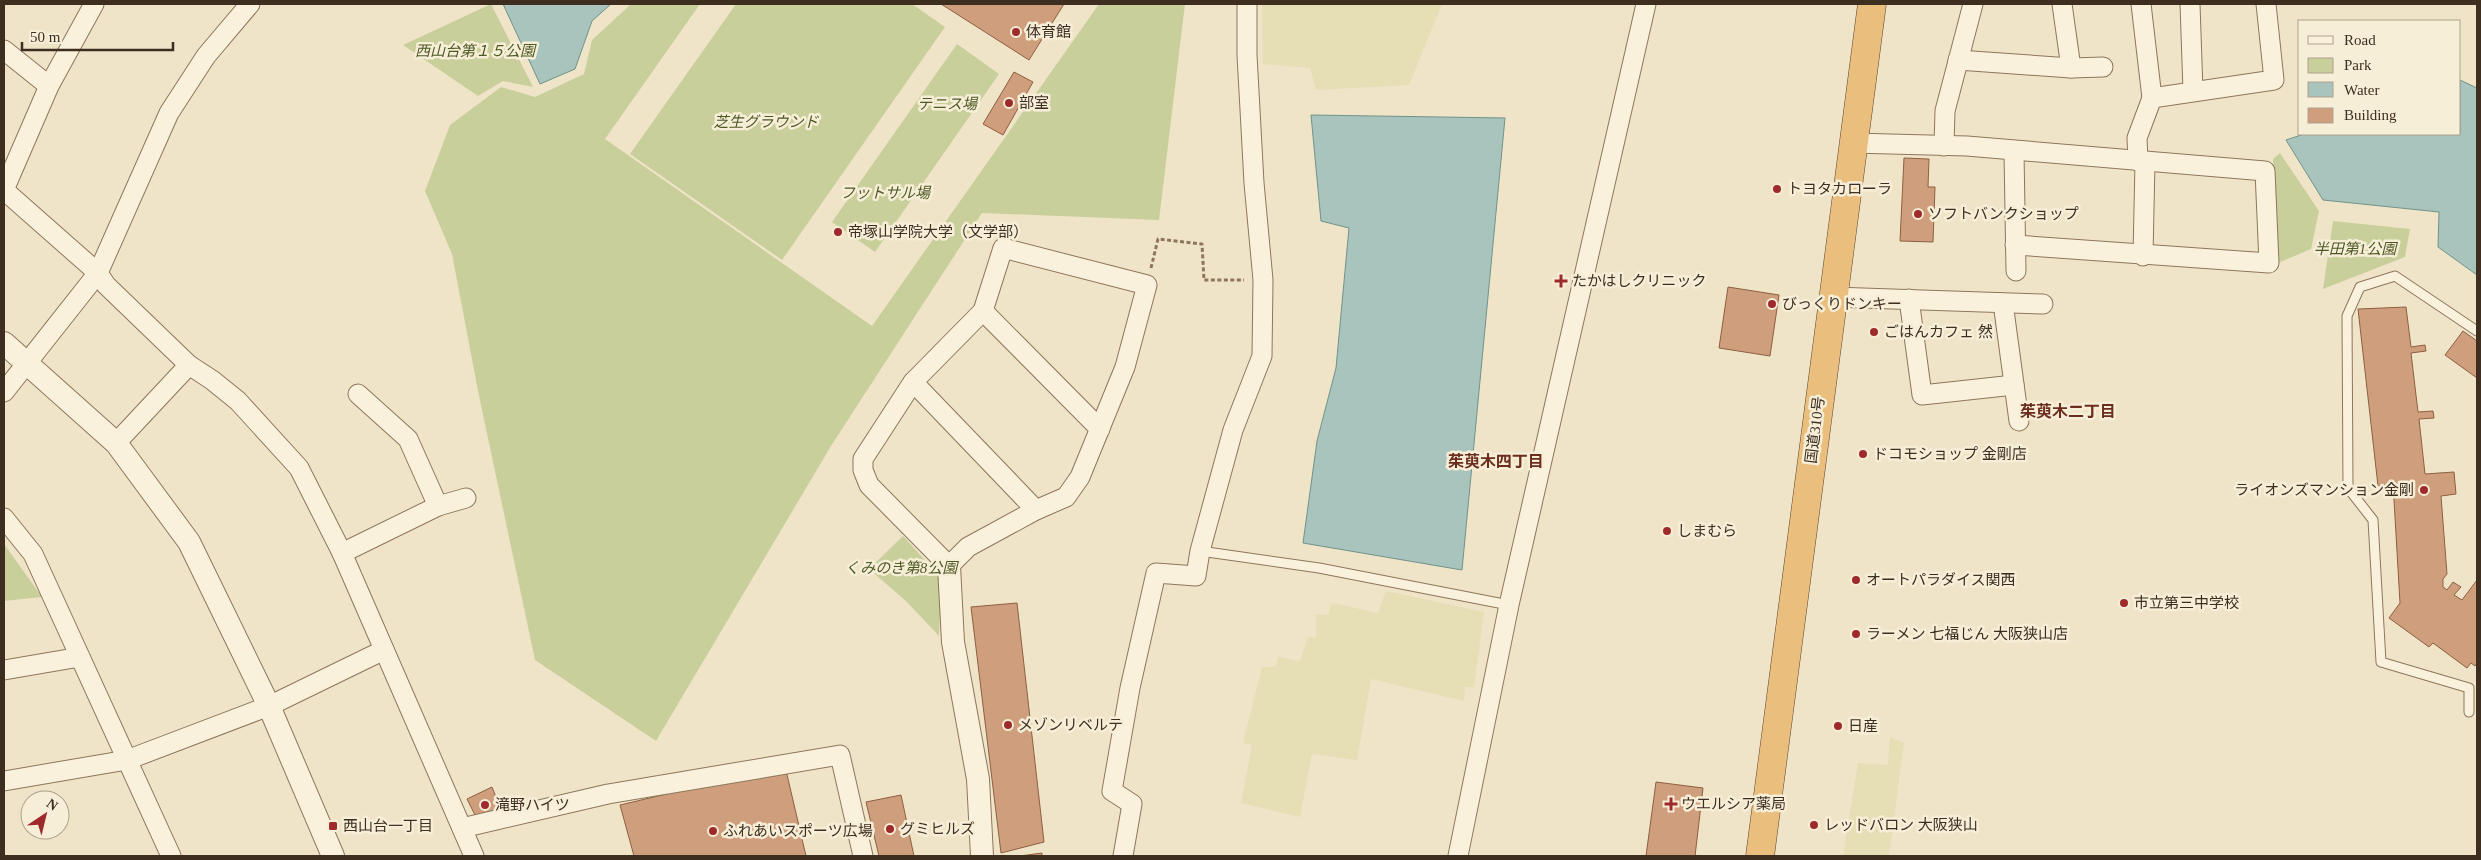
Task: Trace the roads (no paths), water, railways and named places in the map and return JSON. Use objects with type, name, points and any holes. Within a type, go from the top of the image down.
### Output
[{"type":"highway","name":"国道310号","points":[[1760,856],[1852,144],[1872,4]]},
{"type":"street","points":[[94,4],[49,86],[4,190],[98,273],[106,285],[189,365],[212,380],[238,402],[299,468],[342,553],[474,856]]},
{"type":"street","points":[[4,392],[98,273],[169,113],[206,56],[250,4]]},
{"type":"street","points":[[1123,856],[1132,804],[1112,791],[1123,722],[1156,573],[1196,576],[1200,551],[1233,430],[1262,356],[1264,280],[1254,183],[1247,55],[1248,4]]},
{"type":"street","points":[[1458,856],[1509,605],[1646,4]]},
{"type":"street","points":[[1944,146],[1945,111],[1973,4]]},
{"type":"street","points":[[2062,4],[2071,68]]},
{"type":"street","points":[[2140,4],[2152,98],[2137,138],[2141,162],[2143,256]]},
{"type":"street","points":[[2190,4],[2193,91]]},
{"type":"street","points":[[2152,98],[2274,80],[2266,4]]},
{"type":"street","points":[[4,50],[49,86]]},
{"type":"street","points":[[1958,60],[2071,68],[2103,67]]},
{"type":"street","points":[[1852,144],[1967,146],[2014,152],[2265,171],[2268,263],[2143,256],[2015,245]]},
{"type":"street","points":[[2014,152],[2016,271]]},
{"type":"street","points":[[949,566],[968,547],[1066,496],[1080,477],[1125,367],[1147,285],[1003,248],[983,311],[913,382],[863,459],[863,470],[869,485],[949,566],[953,642],[978,779],[982,856]]},
{"type":"street","points":[[1833,297],[2043,304]]},
{"type":"street","points":[[1908,299],[1922,395],[2014,385]]},
{"type":"street","points":[[2003,303],[2019,421]]},
{"type":"street","points":[[983,311],[1100,429]]},
{"type":"street","points":[[4,343],[116,444],[189,542],[269,706],[333,856]]},
{"type":"street","points":[[116,444],[189,365]]},
{"type":"street","points":[[913,382],[1036,510]]},
{"type":"street","points":[[358,394],[408,439],[438,506]]},
{"type":"street","points":[[342,553],[438,506],[466,498]]},
{"type":"street","points":[[4,518],[33,554],[171,856]]},
{"type":"street","points":[[4,781],[127,760],[269,706],[384,650]]},
{"type":"street","points":[[4,670],[80,658]]},
{"type":"street","points":[[462,828],[608,794],[840,755],[863,856]]},
{"type":"lane","points":[[2469,712],[2469,688],[2381,662],[2373,520],[2348,488],[2347,316],[2360,287],[2395,276],[2477,331]]},
{"type":"lane","points":[[1200,551],[1320,568],[1509,605]]},
{"type":"water","points":[[503,4],[611,4],[592,21],[575,69],[540,84]]},
{"type":"water","points":[[2461,80],[2477,88],[2477,275],[2438,247],[2439,212],[2323,200],[2286,140],[2301,135],[2461,135]]},
{"type":"water","points":[[1311,115],[1505,118],[1462,570],[1303,543],[1317,441],[1336,368],[1349,228],[1321,221]]},
{"type":"place","name":"体育館","points":[[1016,32]]},
{"type":"place","name":"部室","points":[[1009,103]]},
{"type":"place","name":"トヨタカローラ","points":[[1777,189]]},
{"type":"place","name":"ソフトバンクショップ","points":[[1918,214]]},
{"type":"place","name":"帝塚山学院大学（文学部）","points":[[838,232]]},
{"type":"place","name":"たかはしクリニック","points":[[1561,281]]},
{"type":"place","name":"びっくりドンキー","points":[[1772,304]]},
{"type":"place","name":"ごはんカフェ 然","points":[[1874,332]]},
{"type":"place","name":"ドコモショップ 金剛店","points":[[1863,454]]},
{"type":"place","name":"ライオンズマンション金剛","points":[[2424,490]]},
{"type":"place","name":"しまむら","points":[[1667,531]]},
{"type":"place","name":"オートパラダイス関西","points":[[1856,580]]},
{"type":"place","name":"市立第三中学校","points":[[2124,603]]},
{"type":"place","name":"ラーメン 七福じん 大阪狭山店","points":[[1856,634]]},
{"type":"place","name":"メゾンリベルテ","points":[[1008,725]]},
{"type":"place","name":"日産","points":[[1838,726]]},
{"type":"place","name":"ウエルシア薬局","points":[[1671,804]]},
{"type":"place","name":"滝野ハイツ","points":[[485,805]]},
{"type":"place","name":"レッドバロン 大阪狭山","points":[[1814,825]]},
{"type":"place","name":"西山台一丁目","points":[[333,826]]},
{"type":"place","name":"グミヒルズ","points":[[890,829]]},
{"type":"place","name":"ふれあいスポーツ広場","points":[[713,831]]},
{"type":"district","name":"茱萸木二丁目","points":[[2068,411]]},
{"type":"district","name":"茱萸木四丁目","points":[[1496,461]]},
{"type":"park label","name":"西山台第１５公園","points":[[475,51]]},
{"type":"park label","name":"テニス場","points":[[947,104]]},
{"type":"park label","name":"芝生グラウンド","points":[[766,122]]},
{"type":"park label","name":"フットサル場","points":[[885,193]]},
{"type":"park label","name":"半田第1公園","points":[[2355,249]]},
{"type":"park label","name":"くみのき第8公園","points":[[901,568]]}]
